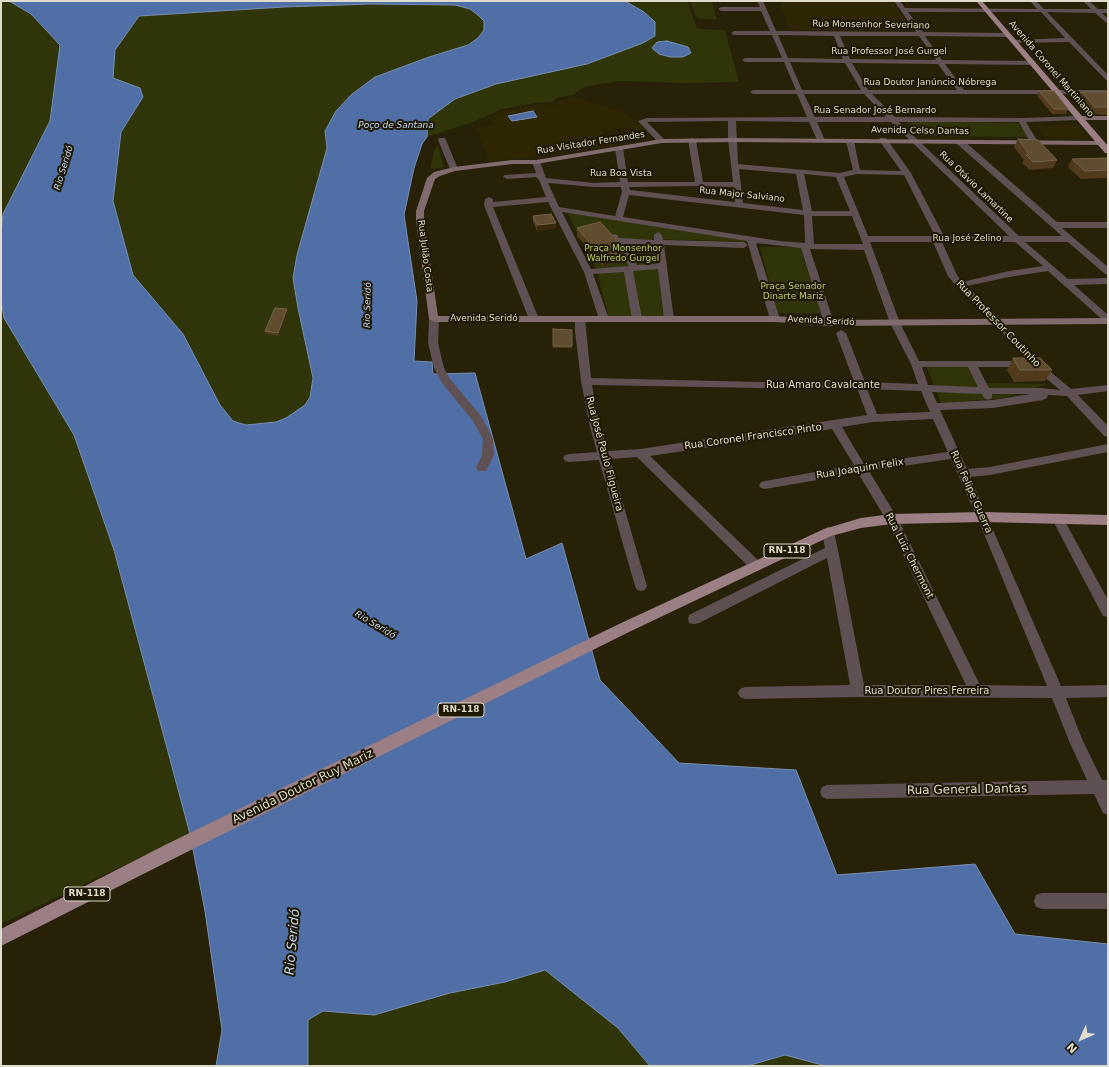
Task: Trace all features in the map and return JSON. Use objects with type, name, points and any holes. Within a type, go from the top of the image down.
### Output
[{"type":"main road","name":"Avenida Coronel Martiniano","points":[[979,1],[1080,118],[1105,143],[1108,151]]},
{"type":"main road","name":"Rua Senador José Bernardo","points":[[1080,118],[1108,118]]},
{"type":"main road","name":"Avenida Celso Dantas","points":[[732,140],[883,140],[1105,143]]},
{"type":"main road","name":"Rua Visitador Fernandes","points":[[454,169],[512,162],[536,162],[662,141],[732,140]]},
{"type":"main road","name":"Rua Julião Costa","points":[[434,319],[420,211],[431,178],[437,174],[454,169]]},
{"type":"main road","name":"Avenida Seridó","points":[[434,319],[533,317],[580,319],[775,319],[829,323],[1108,320]]},
{"type":"main road","name":"RN-118","points":[[756,566],[828,532],[861,523],[892,519],[983,517],[1108,520]]},
{"type":"main road","name":"Avenida Doutor Ruy Mariz","points":[[1,938],[173,850],[624,628],[756,566]]},
{"type":"street","points":[[760,1],[820,140]]},
{"type":"street","points":[[897,1],[961,91]]},
{"type":"street","points":[[1033,1],[1108,79]]},
{"type":"street","points":[[1086,1],[1108,22]]},
{"type":"street","points":[[721,9],[764,9]]},
{"type":"street","points":[[903,10],[1108,11]]},
{"type":"street","name":"Rua Monsenhor Severiano","points":[[734,33],[1008,35]]},
{"type":"street","name":"Rua Otávio Lamartine","points":[[836,33],[847,61],[866,92],[893,120],[1016,238],[1108,320]]},
{"type":"street","points":[[1015,42],[1070,40]]},
{"type":"street","name":"Rua Professor José Gurgel","points":[[745,60],[1033,63]]},
{"type":"street","name":"Rua Doutor Janúncio Nóbrega","points":[[753,92],[1108,92]]},
{"type":"street","name":"Rua Senador José Bernardo","points":[[662,141],[642,122],[647,120],[732,119],[1021,120],[1080,118]]},
{"type":"street","points":[[732,119],[732,140],[739,205]]},
{"type":"street","points":[[1021,120],[1034,142]]},
{"type":"street","points":[[442,140],[454,169]]},
{"type":"street","points":[[692,140],[699,184]]},
{"type":"street","name":"Rua Professor Coutinho","points":[[883,140],[907,173],[939,239],[953,276],[1036,364],[1108,433]]},
{"type":"street","points":[[850,141],[857,172]]},
{"type":"street","points":[[960,142],[1108,272]]},
{"type":"street","points":[[618,219],[625,188],[619,148]]},
{"type":"street","points":[[536,162],[557,210],[572,233],[588,272],[604,319]]},
{"type":"street","points":[[735,166],[839,175],[857,172],[907,173]]},
{"type":"street","points":[[799,171],[808,213],[807,246],[829,323]]},
{"type":"street","name":"Rua Boa Vista","points":[[507,177],[538,175],[544,180],[625,188],[699,184],[736,185]]},
{"type":"street","name":"Rua Felipe Guerra","points":[[839,175],[867,243],[895,323],[916,364],[962,473],[983,517],[1057,692],[1076,741],[1103,787],[1108,808]]},
{"type":"street","name":"Rua Major Salviano","points":[[625,188],[739,205],[808,213],[855,214]]},
{"type":"street","points":[[533,317],[489,202],[551,198]]},
{"type":"street","points":[[557,210],[592,214],[752,242]]},
{"type":"street","points":[[592,214],[617,241],[632,269],[637,319]]},
{"type":"street","points":[[656,225],[669,319]]},
{"type":"street","points":[[1054,225],[1108,225]]},
{"type":"street","name":"Rua José Zelino","points":[[752,242],[807,246],[939,239],[1069,239]]},
{"type":"street","points":[[617,241],[752,242]]},
{"type":"street","points":[[752,242],[775,319]]},
{"type":"street","points":[[588,272],[661,266]]},
{"type":"street","points":[[960,285],[1009,274],[1050,268]]},
{"type":"street","points":[[1066,282],[1108,281]]},
{"type":"street","points":[[434,319],[433,343],[439,368],[446,381],[477,419],[488,439],[488,455],[482,468]]},
{"type":"street","name":"Rua José Paulo Filgueira","points":[[580,319],[586,381],[594,423],[641,586]]},
{"type":"street","points":[[841,333],[859,385],[873,418]]},
{"type":"street","points":[[916,364],[1036,364]]},
{"type":"street","points":[[971,364],[992,404]]},
{"type":"street","name":"Rua Amaro Cavalcante","points":[[586,381],[759,385],[859,385],[1064,392]]},
{"type":"street","points":[[1064,392],[1108,388]]},
{"type":"street","name":"Rua Coronel Francisco Pinto","points":[[569,458],[640,453],[835,425],[873,418],[992,404],[1064,392]]},
{"type":"street","name":"Rua Luiz Chermont","points":[[835,425],[892,519],[976,691]]},
{"type":"street","points":[[962,473],[990,471],[1108,448]]},
{"type":"street","points":[[640,453],[756,566]]},
{"type":"street","name":"Rua Joaquim Felix","points":[[765,485],[862,468],[955,455]]},
{"type":"street","points":[[1058,519],[1108,612]]},
{"type":"street","points":[[828,532],[858,691]]},
{"type":"street","points":[[694,619],[832,550]]},
{"type":"street","name":"Rua Doutor Pires Ferreira","points":[[745,693],[858,691],[1108,691]]},
{"type":"street","name":"Rua General Dantas","points":[[827,792],[1103,787]]},
{"type":"street","points":[[1042,901],[1108,901]]},
{"type":"shaded area","points":[[779,1],[892,1],[913,30],[790,30]]},
{"type":"shaded area","points":[[574,97],[617,110],[636,120],[650,134],[625,127],[602,132],[612,146],[490,162],[476,128],[494,125],[489,117],[503,111],[543,104],[556,105],[559,100]]},
{"type":"shaded area","points":[[1037,125],[1078,125],[1089,138],[1045,137]]},
{"type":"green space","points":[[1,1],[9,1],[31,14],[60,45],[50,121],[3,214],[1,234]]},
{"type":"green space","points":[[625,1],[687,1],[697,29],[725,30],[739,82],[685,83],[620,81],[584,87],[573,95],[556,98],[553,102],[535,103],[502,109],[473,122],[427,137],[428,119],[455,99],[496,84],[643,43],[644,12]]},
{"type":"green space","points":[[690,1],[712,1],[717,19],[697,19]]},
{"type":"green space","points":[[370,4],[455,5],[470,9],[479,16],[484,21],[484,30],[478,38],[468,45],[429,57],[375,77],[352,94],[336,111],[325,131],[327,148],[297,255],[293,278],[313,378],[310,397],[305,405],[286,418],[276,422],[246,425],[233,421],[220,405],[183,334],[133,275],[113,201],[121,132],[143,97],[113,78],[115,50],[139,16],[284,7]]},
{"type":"green space","points":[[907,122],[1018,123],[1029,137],[919,136]]},
{"type":"green space","points":[[438,146],[444,167],[430,169],[435,148]]},
{"type":"green space","name":"Praça Monsenhor Walfredo Gurgel","points":[[568,213],[762,242],[652,239],[659,274],[663,317],[609,318],[596,268]]},
{"type":"green space","name":"Praça Senador Dinarte Mariz","points":[[760,247],[800,247],[821,313],[778,313]]},
{"type":"green space","points":[[1,300],[5,318],[74,435],[114,550],[190,834],[1,924]]},
{"type":"green space","points":[[926,365],[970,365],[982,383],[1048,384],[1004,398],[941,403]]},
{"type":"green space","points":[[545,970],[618,1028],[650,1066],[308,1066],[308,1020],[323,1011],[374,1015],[450,993],[505,982]]},
{"type":"green space","points":[[785,1055],[826,1066],[747,1066]]},
{"type":"water","points":[[9,1],[625,1],[644,12],[655,22],[655,36],[643,43],[587,64],[496,84],[455,99],[428,119],[427,137],[422,144],[414,168],[404,215],[417,301],[414,361],[432,362],[433,374],[475,373],[526,559],[562,543],[600,680],[679,763],[796,770],[837,875],[975,864],[1015,934],[1108,944],[1108,1066],[826,1066],[785,1055],[747,1066],[650,1066],[618,1028],[545,970],[505,982],[450,993],[374,1015],[323,1011],[308,1020],[308,1066],[216,1066],[222,1030],[205,911],[190,834],[114,550],[74,435],[4,318],[1,300],[1,234],[3,214],[50,121],[60,45],[31,14]],"holes":[[[370,4],[455,5],[470,9],[484,21],[484,30],[478,38],[468,45],[429,57],[375,77],[352,94],[336,111],[325,131],[327,148],[297,255],[293,278],[313,378],[310,397],[305,405],[286,418],[276,422],[246,425],[233,421],[220,405],[183,334],[133,275],[113,201],[121,132],[143,97],[140,88],[113,78],[115,50],[139,16],[284,7]]]},
{"type":"water","points":[[667,41],[688,47],[691,53],[683,57],[670,57],[659,54],[652,48],[657,42]]},
{"type":"water","points":[[533,111],[537,117],[512,121],[508,116]]},
{"type":"building","points":[[1039,91],[1054,91],[1068,109],[1054,109]]},
{"type":"building","points":[[1082,92],[1108,92],[1108,107],[1095,107]]},
{"type":"building","points":[[1018,139],[1038,140],[1057,160],[1033,162],[1026,155],[1029,154]]},
{"type":"building","points":[[1108,158],[1108,170],[1085,171],[1072,159]]},
{"type":"building","points":[[551,214],[556,223],[537,225],[533,216]]},
{"type":"building","points":[[600,222],[615,238],[625,252],[603,258],[577,228]]},
{"type":"building","points":[[275,308],[287,309],[278,333],[265,331]]},
{"type":"building","points":[[553,329],[572,330],[572,346],[553,346]]},
{"type":"building","points":[[1013,358],[1040,358],[1052,370],[1020,370]]},
{"type":"water label","name":"Poço de Santana","points":[[396,126]]},
{"type":"water label","name":"Rio Seridó","points":[[64,168]]},
{"type":"water label","name":"Rio Seridó","points":[[368,305]]},
{"type":"water label","name":"Rio Seridó","points":[[375,625]]},
{"type":"water label","name":"Rio Seridó","points":[[293,942]]}]
